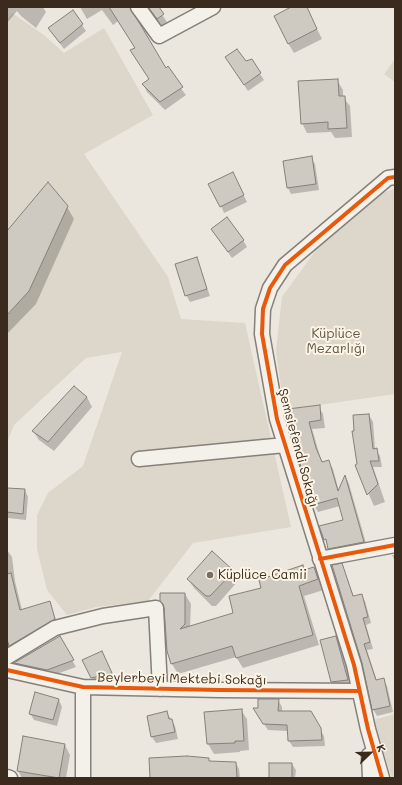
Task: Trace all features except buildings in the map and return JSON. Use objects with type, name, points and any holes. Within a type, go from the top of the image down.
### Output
[{"type":"street","points":[[138,7],[159,36],[213,7]]},
{"type":"street","name":"Şemsiefendi Sokağı","points":[[368,729],[354,665],[277,419],[262,334],[263,309],[270,288],[285,265],[393,174]]},
{"type":"street","points":[[139,459],[285,445]]},
{"type":"street","points":[[320,559],[395,545]]},
{"type":"street","points":[[7,656],[55,628],[104,616],[156,608],[160,689]]},
{"type":"street","name":"Beylerbeyi Mektebi Sokağı","points":[[7,670],[83,687],[359,691]]},
{"type":"street","points":[[83,687],[83,778]]},
{"type":"street","points":[[368,729],[370,778]]},
{"type":"street","points":[[368,729],[382,778]]},
{"type":"green space","points":[[12,13],[44,35],[64,53],[104,28],[153,115],[84,154],[168,277],[181,319],[245,323],[291,527],[193,543],[148,601],[96,607],[67,615],[47,590],[37,549],[37,515],[48,493],[83,466],[122,352],[86,358],[14,425],[7,443],[7,315],[29,291],[68,206],[48,182],[7,231],[7,20]]},
{"type":"green space","points":[[395,59],[395,82],[384,74]]},
{"type":"green space","name":"Küplüce Mezarlığı","points":[[395,189],[395,394],[284,410],[276,351],[282,297],[324,239],[378,194]]},
{"type":"green space","points":[[395,714],[395,778],[392,778],[373,720]]},
{"type":"cycle path","points":[[382,778],[368,729],[354,665],[277,419],[262,334],[263,309],[270,288],[285,265],[388,178],[395,177]]},
{"type":"cycle path","points":[[320,559],[395,545]]},
{"type":"cycle path","points":[[7,670],[83,687],[359,691]]},
{"type":"place","name":"Küplüce Camii","points":[[210,575]]}]
